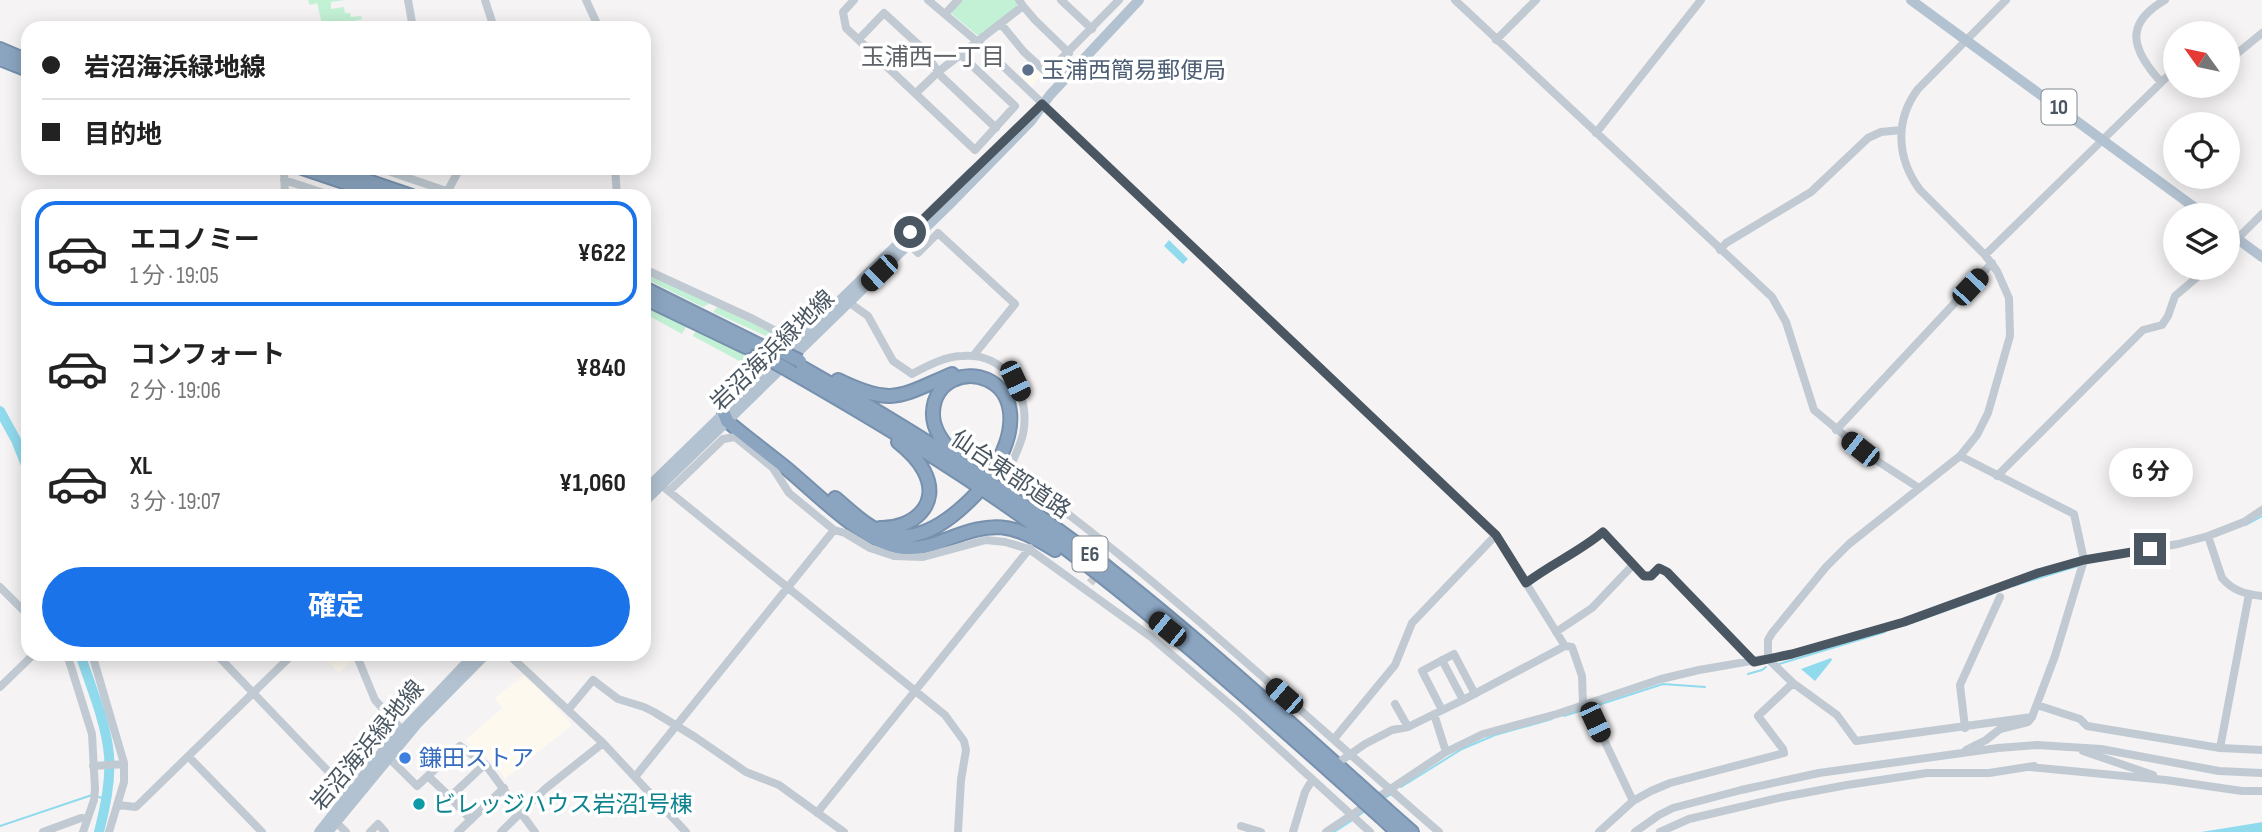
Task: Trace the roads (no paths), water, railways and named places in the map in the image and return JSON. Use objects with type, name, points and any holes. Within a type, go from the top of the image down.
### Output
[{"type":"highway","points":[[0,49],[21,58]]},
{"type":"highway","points":[[0,59],[21,67]]},
{"type":"highway","points":[[323,175],[364,189]]},
{"type":"highway","points":[[350,175],[392,189]]},
{"type":"highway","name":"仙台東部道路","points":[[651,291],[723,326],[886,417],[1070,539],[1112,561],[1234,672],[1353,786],[1384,814],[1412,832]]},
{"type":"highway","name":"仙台東部道路","points":[[651,301],[770,352]]},
{"type":"highway","points":[[795,365],[897,441],[923,469],[929,483],[928,497],[919,516],[899,527],[875,528]]},
{"type":"highway","points":[[795,365],[882,396],[906,394],[961,372],[982,372],[995,377],[1011,395],[1016,414],[1010,445],[994,474],[1008,436],[1011,417],[1004,393],[988,379],[976,376],[961,377],[943,388],[933,406],[934,425],[948,448],[1112,561]]},
{"type":"highway","name":"仙台東部道路","points":[[795,365],[1044,532],[1158,632],[1353,786]]},
{"type":"highway","points":[[728,416],[860,519],[891,535],[922,533],[951,516],[979,494],[955,519],[935,532],[914,540],[885,542]]},
{"type":"highway","points":[[728,416],[848,520],[868,534],[899,548],[914,548],[981,528],[1005,527],[1021,531],[1057,551],[1158,632]]},
{"type":"highway","name":"仙台東部道路","points":[[1384,814],[1397,832]]},
{"type":"main road","name":"岩沼海浜緑地線","points":[[728,416],[1042,104],[1139,0]]},
{"type":"main road","name":"10","points":[[1911,0],[2189,203]]},
{"type":"main road","name":"岩沼海浜緑地線","points":[[651,496],[797,342],[909,244],[1031,121],[1042,104]]},
{"type":"main road","points":[[2240,240],[2262,257]]},
{"type":"main road","name":"岩沼海浜緑地線","points":[[651,489],[662,486]]},
{"type":"main road","name":"岩沼海浜緑地線","points":[[328,832],[402,730],[466,661]]},
{"type":"main road","name":"岩沼海浜緑地線","points":[[319,832],[349,793],[385,754],[479,661]]},
{"type":"street","points":[[408,0],[412,21]]},
{"type":"street","points":[[485,0],[492,21]]},
{"type":"street","points":[[586,0],[596,21]]},
{"type":"street","points":[[854,0],[842,12],[846,28],[975,150],[1015,106],[960,54]]},
{"type":"street","points":[[928,0],[977,41],[1496,535],[1565,646],[1572,648],[1582,676],[1585,705],[1633,800]]},
{"type":"street","points":[[944,14],[958,0]]},
{"type":"street","points":[[1061,0],[1092,30]]},
{"type":"street","points":[[1455,0],[1777,303],[1786,322],[1814,410],[1868,455],[1919,488]]},
{"type":"street","points":[[1496,40],[1536,0]]},
{"type":"street","points":[[1596,133],[1701,0]]},
{"type":"street","points":[[2006,0],[1912,96],[1903,116],[1901,130],[1903,156],[1912,179],[1992,263],[2009,298],[2010,336],[1985,422],[1960,456],[1861,534],[1826,567],[1772,633],[1768,640],[1768,659],[1793,683],[1837,715],[1856,741],[2032,717]]},
{"type":"street","points":[[1985,255],[2161,82],[2148,67],[2135,34],[2146,12],[2165,0]]},
{"type":"street","points":[[1001,24],[1047,74],[1092,30],[1116,1]]},
{"type":"street","points":[[916,93],[960,54],[1001,24],[1021,3],[1069,53]]},
{"type":"street","points":[[859,39],[884,13],[922,48],[938,72],[996,128]]},
{"type":"street","points":[[2240,51],[2262,33]]},
{"type":"street","points":[[1720,250],[1737,236],[1811,192],[1868,138],[1881,132],[1901,130]]},
{"type":"street","points":[[284,175],[285,189]]},
{"type":"street","points":[[397,175],[433,189]]},
{"type":"street","points":[[284,180],[312,189]]},
{"type":"street","points":[[2240,235],[2262,214]]},
{"type":"street","points":[[909,244],[918,253],[938,233],[1015,304],[973,356]]},
{"type":"street","points":[[1836,430],[1992,263]]},
{"type":"street","points":[[651,272],[797,342]]},
{"type":"street","points":[[1997,476],[2143,330],[2162,324],[2175,296],[2194,280]]},
{"type":"street","points":[[845,300],[868,316],[893,360],[912,374],[943,360],[963,356],[987,359],[1007,371],[1022,396],[1025,418],[1023,432],[1009,470],[1112,561],[1177,609],[1439,832]]},
{"type":"street","points":[[958,832],[966,750],[964,741],[945,715],[662,486],[723,439],[735,437],[773,468],[789,492],[834,530],[845,533],[870,548],[901,557],[923,557],[986,540],[1031,547],[1158,632],[1240,713],[1317,780],[1370,832]]},
{"type":"street","points":[[1956,754],[1986,740],[2000,729],[2028,722],[2032,717],[2055,656],[2084,560],[2074,513],[1960,456]]},
{"type":"street","points":[[1326,832],[1446,752],[1483,734],[1585,705],[1661,679],[1768,659],[1904,622],[2027,577],[2084,560],[2178,544],[2208,536],[2244,522],[2262,510]]},
{"type":"street","points":[[635,777],[834,530]]},
{"type":"street","points":[[1526,583],[1589,544],[1603,532],[1634,567],[1647,577],[1659,568],[1667,572],[1754,662]]},
{"type":"street","points":[[1334,740],[1395,665],[1412,623],[1496,535]]},
{"type":"street","points":[[2208,536],[2222,578],[2230,587],[2262,596]]},
{"type":"street","points":[[817,813],[1031,547]]},
{"type":"street","points":[[1556,632],[1592,608],[1634,567]]},
{"type":"street","points":[[0,587],[21,608]]},
{"type":"street","points":[[2220,748],[2249,594]]},
{"type":"street","points":[[1965,728],[1960,685],[2000,597]]},
{"type":"street","points":[[1342,760],[1392,730],[1408,727],[1565,646]]},
{"type":"street","points":[[1446,752],[1438,712],[1422,671],[1454,654],[1475,694]]},
{"type":"street","points":[[1442,660],[1463,700]]},
{"type":"street","points":[[0,687],[27,661]]},
{"type":"street","points":[[69,661],[92,734],[94,800],[83,832]]},
{"type":"street","points":[[94,661],[123,764],[124,782],[109,832]]},
{"type":"street","points":[[223,661],[349,793]]},
{"type":"street","points":[[118,805],[136,807],[286,661]]},
{"type":"street","points":[[359,661],[375,700],[402,730]]},
{"type":"street","points":[[516,661],[603,744],[686,832]]},
{"type":"street","points":[[568,710],[593,680],[618,699],[644,706],[746,772],[779,785],[844,832]]},
{"type":"street","points":[[1599,832],[1633,800],[1670,783],[1781,755],[1785,751],[1758,716],[1793,683]]},
{"type":"street","points":[[1395,704],[1408,727]]},
{"type":"street","points":[[2037,705],[2080,719],[2087,726],[2220,748],[2262,750]]},
{"type":"street","points":[[501,832],[568,769],[603,744]]},
{"type":"street","points":[[1635,832],[1673,808],[1819,773],[2037,745],[2101,749],[2219,771],[2262,773]]},
{"type":"street","points":[[385,754],[417,786],[460,746],[485,764],[535,832]]},
{"type":"street","points":[[2072,747],[2166,780]]},
{"type":"street","points":[[189,757],[262,832]]},
{"type":"street","points":[[94,766],[123,764]]},
{"type":"street","points":[[450,797],[485,764]]},
{"type":"street","points":[[1660,832],[1689,819],[1710,814],[1847,785],[1927,773],[1989,773],[2030,766],[2242,791],[2262,790]]},
{"type":"street","points":[[429,776],[471,820]]},
{"type":"street","points":[[1293,832],[1305,792],[1317,780]]},
{"type":"street","points":[[458,832],[504,788]]},
{"type":"street","points":[[43,832],[81,818],[87,819]]},
{"type":"street","points":[[336,822],[346,832]]},
{"type":"street","points":[[370,832],[378,824],[386,832]]},
{"type":"street","points":[[1241,826],[1261,832]]},
{"type":"street","points":[[1668,832],[1676,826]]},
{"type":"water","points":[[1169,240],[1188,259],[1183,264],[1164,246]]},
{"type":"water","points":[[1831,658],[1815,681],[1801,669]]},
{"type":"water","points":[[2262,822],[2262,832],[2201,832],[2257,823]]},
{"type":"waterway","points":[[0,411],[21,452]]},
{"type":"waterway","points":[[2246,525],[2262,516]]},
{"type":"waterway","points":[[2013,586],[2078,566]]},
{"type":"waterway","points":[[1911,623],[1992,594]]},
{"type":"waterway","points":[[1779,664],[1885,632]]},
{"type":"waterway","points":[[82,661],[101,717],[109,755],[108,784],[99,832]]},
{"type":"waterway","points":[[1748,674],[1766,667]]},
{"type":"waterway","points":[[1592,707],[1663,684],[1705,687]]},
{"type":"waterway","points":[[1564,716],[1586,709]]},
{"type":"waterway","points":[[1401,787],[1462,749],[1495,735],[1552,719]]},
{"type":"waterway","points":[[0,826],[92,795]]},
{"type":"waterway","points":[[1383,799],[1390,795]]},
{"type":"waterway","points":[[99,797],[106,799]]},
{"type":"waterway","points":[[1358,816],[1366,810]]},
{"type":"waterway","points":[[1334,832],[1351,821]]},
{"type":"tunnel","points":[[1046,528],[1056,516]]},
{"type":"tunnel","points":[[1090,583],[1110,559]]},
{"type":"tunnel","points":[[1157,630],[1174,612]]},
{"type":"place","name":"玉浦西簡易郵便局","points":[[1028,70]]},
{"type":"place","name":"鎌田ストア","points":[[405,758]]},
{"type":"place","name":"ビレッジハウス岩沼1号棟","points":[[419,804]]},
{"type":"district","name":"玉浦西一丁目","points":[[933,57]]}]
